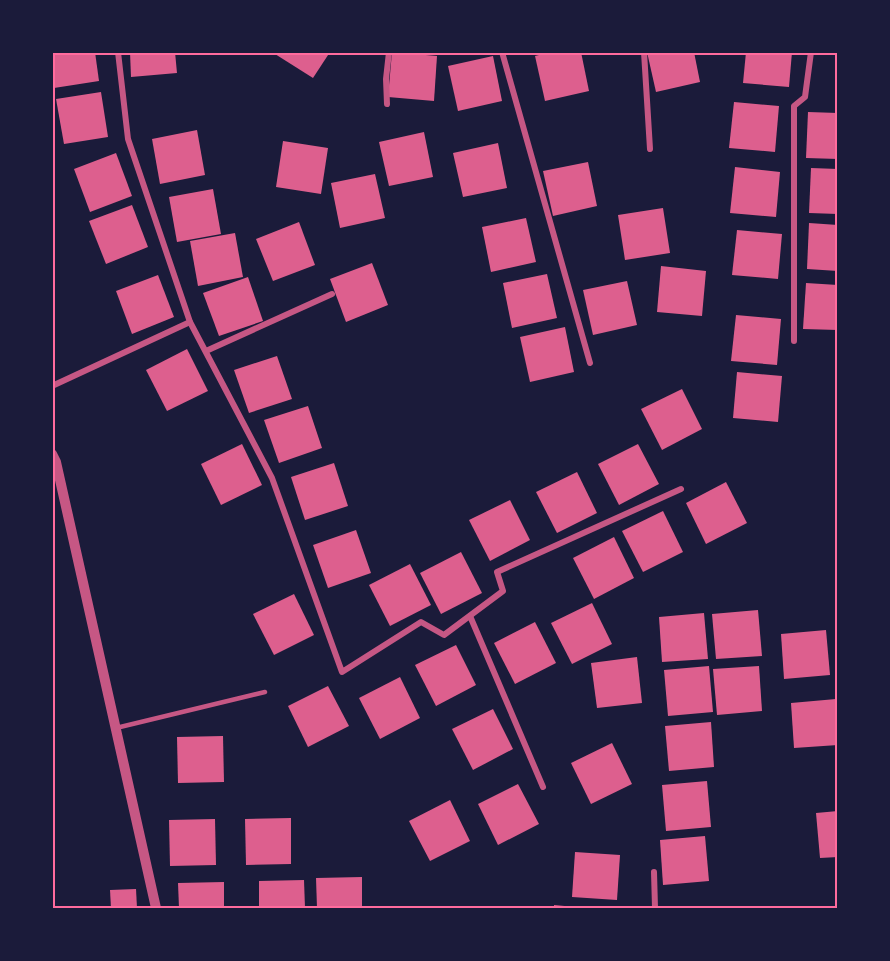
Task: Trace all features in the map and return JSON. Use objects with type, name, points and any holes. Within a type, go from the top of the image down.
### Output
[{"type":"street","points":[[118,52],[128,139],[190,321],[272,478],[342,672],[421,622],[444,635],[503,591],[497,572],[681,489]]},
{"type":"street","points":[[387,104],[386,79],[389,52]]},
{"type":"street","points":[[502,52],[590,363]]},
{"type":"street","points":[[644,52],[650,149]]},
{"type":"street","points":[[794,341],[794,106],[805,97],[811,52]]},
{"type":"street","points":[[206,351],[332,294]]},
{"type":"street","points":[[52,386],[190,321]]},
{"type":"street","points":[[52,454],[59,474],[156,909]]},
{"type":"street","points":[[470,616],[543,787]]},
{"type":"street","points":[[654,872],[655,909]]},
{"type":"lane","points":[[116,728],[265,692]]},
{"type":"building","points":[[52,52],[95,52],[99,81],[54,88]]},
{"type":"building","points":[[130,52],[175,52],[177,73],[131,77]]},
{"type":"building","points":[[276,52],[330,52],[313,78],[275,54]]},
{"type":"building","points":[[392,52],[437,56],[434,101],[388,97]]},
{"type":"building","points":[[551,52],[581,52],[589,91],[545,101],[535,56]]},
{"type":"building","points":[[647,52],[694,52],[700,82],[656,92]]},
{"type":"building","points":[[746,52],[792,52],[789,87],[743,83]]},
{"type":"building","points":[[493,56],[502,101],[458,111],[448,66]]},
{"type":"building","points":[[101,92],[108,137],[64,144],[56,99]]},
{"type":"building","points":[[734,102],[779,106],[775,152],[729,148]]},
{"type":"building","points":[[808,112],[838,113],[838,159],[806,158]]},
{"type":"building","points":[[197,130],[205,175],[160,184],[152,139]]},
{"type":"building","points":[[424,132],[433,177],[389,186],[379,142]]},
{"type":"building","points":[[283,141],[328,148],[321,194],[276,187]]},
{"type":"building","points":[[498,143],[507,188],[463,197],[453,153]]},
{"type":"building","points":[[116,153],[132,196],[90,212],[74,169]]},
{"type":"building","points":[[588,162],[597,206],[553,216],[543,171]]},
{"type":"building","points":[[735,167],[780,172],[776,217],[730,213]]},
{"type":"building","points":[[811,168],[838,169],[838,214],[809,213]]},
{"type":"building","points":[[375,174],[385,218],[340,228],[331,183]]},
{"type":"building","points":[[213,189],[221,234],[177,242],[169,197]]},
{"type":"building","points":[[132,205],[148,247],[106,264],[89,221]]},
{"type":"building","points":[[663,208],[670,253],[625,260],[618,215]]},
{"type":"building","points":[[526,218],[536,262],[491,272],[482,227]]},
{"type":"building","points":[[299,222],[315,265],[273,281],[256,239]]},
{"type":"building","points":[[809,223],[838,225],[838,271],[807,269]]},
{"type":"building","points":[[737,230],[782,234],[778,279],[732,275]]},
{"type":"building","points":[[235,233],[243,277],[198,286],[190,241]]},
{"type":"building","points":[[372,263],[388,305],[346,322],[330,279]]},
{"type":"building","points":[[661,266],[706,271],[702,316],[657,312]]},
{"type":"building","points":[[547,274],[557,318],[512,328],[503,283]]},
{"type":"building","points":[[158,275],[174,317],[132,334],[116,291]]},
{"type":"building","points":[[248,277],[263,321],[219,336],[203,293]]},
{"type":"building","points":[[627,281],[637,325],[593,335],[583,290]]},
{"type":"building","points":[[806,283],[838,285],[838,330],[803,329]]},
{"type":"building","points":[[736,315],[781,319],[777,365],[731,361]]},
{"type":"building","points":[[565,327],[574,372],[530,382],[520,337]]},
{"type":"building","points":[[187,349],[208,391],[167,411],[146,370]]},
{"type":"building","points":[[277,356],[292,399],[249,413],[234,370]]},
{"type":"building","points":[[737,372],[782,376],[778,422],[733,418]]},
{"type":"building","points":[[682,389],[702,429],[662,450],[641,409]]},
{"type":"building","points":[[308,406],[322,448],[279,463],[264,420]]},
{"type":"building","points":[[242,444],[262,485],[221,505],[201,464]]},
{"type":"building","points":[[638,444],[659,484],[619,505],[598,464]]},
{"type":"building","points":[[334,463],[348,506],[305,520],[291,477]]},
{"type":"building","points":[[577,472],[597,513],[557,533],[536,492]]},
{"type":"building","points":[[726,482],[747,523],[706,544],[686,503]]},
{"type":"building","points":[[510,500],[530,540],[490,561],[469,520]]},
{"type":"building","points":[[663,511],[683,552],[643,572],[622,531]]},
{"type":"building","points":[[356,530],[371,573],[328,588],[313,545]]},
{"type":"building","points":[[614,537],[634,578],[594,599],[573,558]]},
{"type":"building","points":[[461,552],[482,593],[441,614],[420,573]]},
{"type":"building","points":[[410,564],[431,605],[390,626],[369,585]]},
{"type":"building","points":[[294,594],[314,635],[274,655],[253,614]]},
{"type":"building","points":[[592,603],[612,644],[572,664],[551,623]]},
{"type":"building","points":[[758,610],[762,656],[716,659],[712,614]]},
{"type":"building","points":[[704,613],[708,659],[662,662],[659,617]]},
{"type":"building","points":[[535,622],[556,663],[515,684],[494,643]]},
{"type":"building","points":[[826,630],[830,675],[784,679],[781,634]]},
{"type":"building","points":[[456,645],[476,685],[436,706],[415,665]]},
{"type":"building","points":[[637,657],[642,703],[597,708],[591,663]]},
{"type":"building","points":[[709,666],[713,712],[668,716],[664,670]]},
{"type":"building","points":[[759,666],[762,711],[717,715],[713,669]]},
{"type":"building","points":[[400,677],[420,718],[380,739],[359,698]]},
{"type":"building","points":[[328,686],[349,726],[308,747],[288,706]]},
{"type":"building","points":[[836,699],[838,745],[794,748],[791,703]]},
{"type":"building","points":[[493,709],[513,749],[473,770],[452,729]]},
{"type":"building","points":[[711,722],[714,767],[669,771],[665,726]]},
{"type":"building","points":[[223,736],[224,782],[178,783],[177,737]]},
{"type":"building","points":[[612,743],[632,784],[591,804],[571,763]]},
{"type":"building","points":[[707,781],[711,827],[666,831],[662,785]]},
{"type":"building","points":[[518,784],[539,824],[498,845],[478,804]]},
{"type":"building","points":[[450,800],[470,841],[430,861],[409,821]]},
{"type":"building","points":[[838,811],[838,857],[820,858],[816,813]]},
{"type":"building","points":[[291,818],[291,864],[246,865],[245,819]]},
{"type":"building","points":[[215,819],[216,865],[170,866],[169,820]]},
{"type":"building","points":[[705,836],[709,881],[663,885],[660,840]]},
{"type":"building","points":[[575,852],[620,855],[617,900],[572,897]]},
{"type":"building","points":[[362,877],[362,908],[317,908],[316,878]]},
{"type":"building","points":[[304,880],[305,908],[259,908],[259,881]]},
{"type":"building","points":[[224,882],[224,908],[179,908],[178,883]]},
{"type":"building","points":[[136,889],[137,908],[111,908],[110,890]]},
{"type":"building","points":[[554,905],[575,907],[575,908],[554,908]]}]
